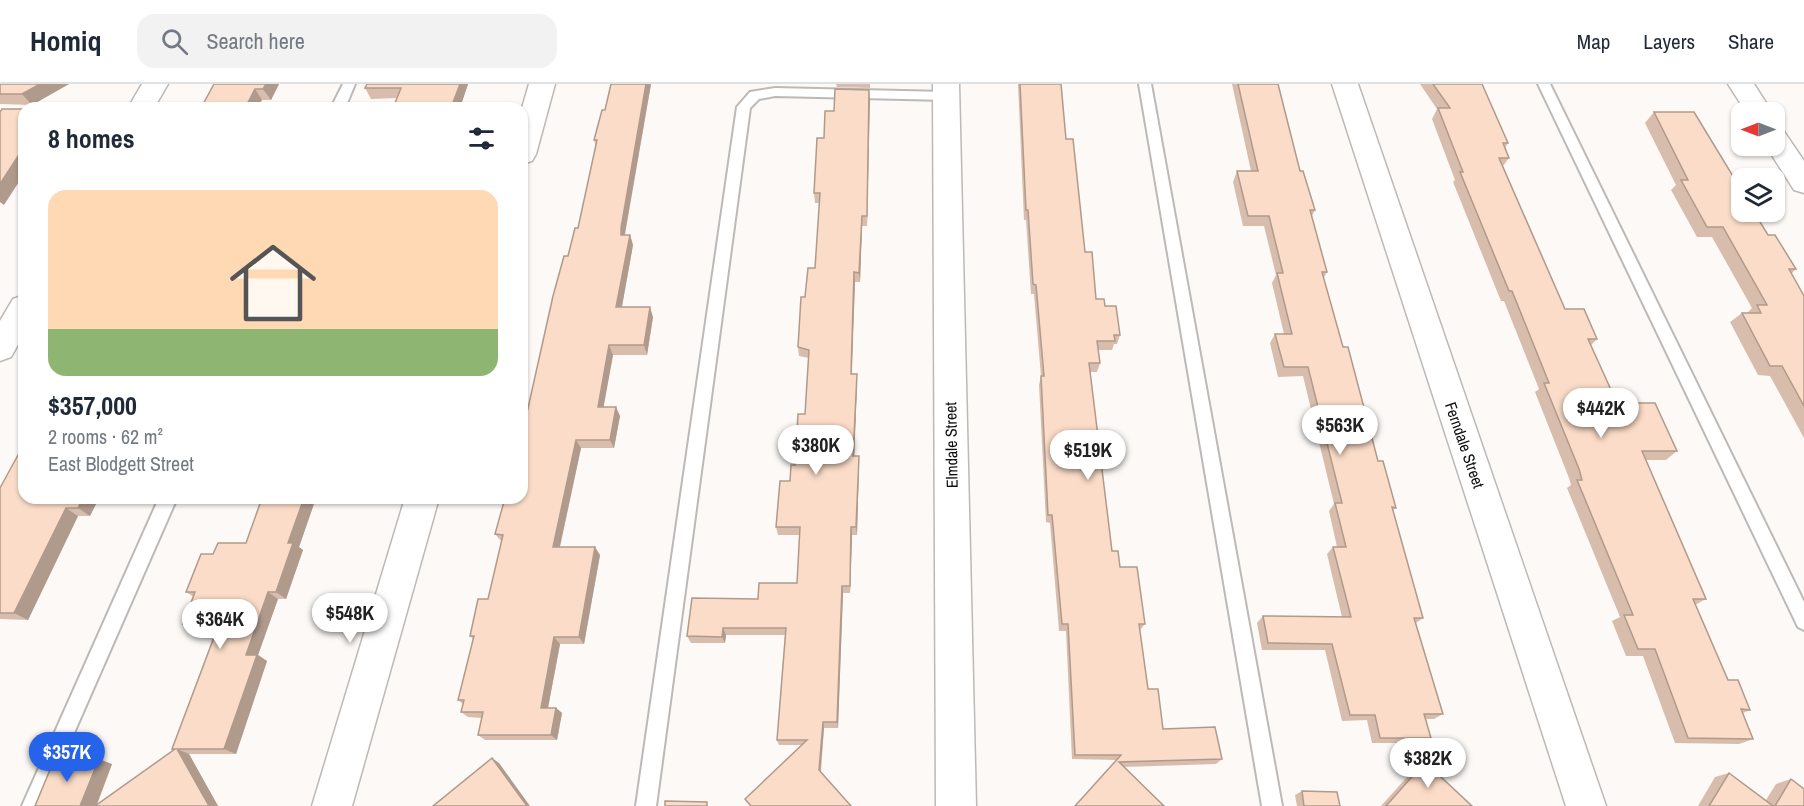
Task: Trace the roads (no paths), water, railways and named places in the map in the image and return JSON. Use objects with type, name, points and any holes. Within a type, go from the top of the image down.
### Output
[{"type":"street","points":[[144,102],[155,84]]},
{"type":"street","points":[[528,133],[542,84]]},
{"type":"street","name":"Ferndale Street","points":[[1345,84],[1586,806]]},
{"type":"street","points":[[1741,84],[1753,102]]},
{"type":"street","name":"Elmdale Street","points":[[946,90],[956,806]]},
{"type":"street","points":[[1785,153],[1804,183]]},
{"type":"street","points":[[0,348],[18,317]]},
{"type":"street","points":[[332,806],[420,504]]},
{"type":"lane","points":[[341,102],[349,84]]},
{"type":"lane","points":[[1145,84],[1272,806]]},
{"type":"lane","points":[[1544,84],[1804,621]]},
{"type":"lane","points":[[646,806],[666,650],[719,297],[744,106],[755,95],[775,92],[946,90]]},
{"type":"lane","points":[[32,806],[165,504]]}]
